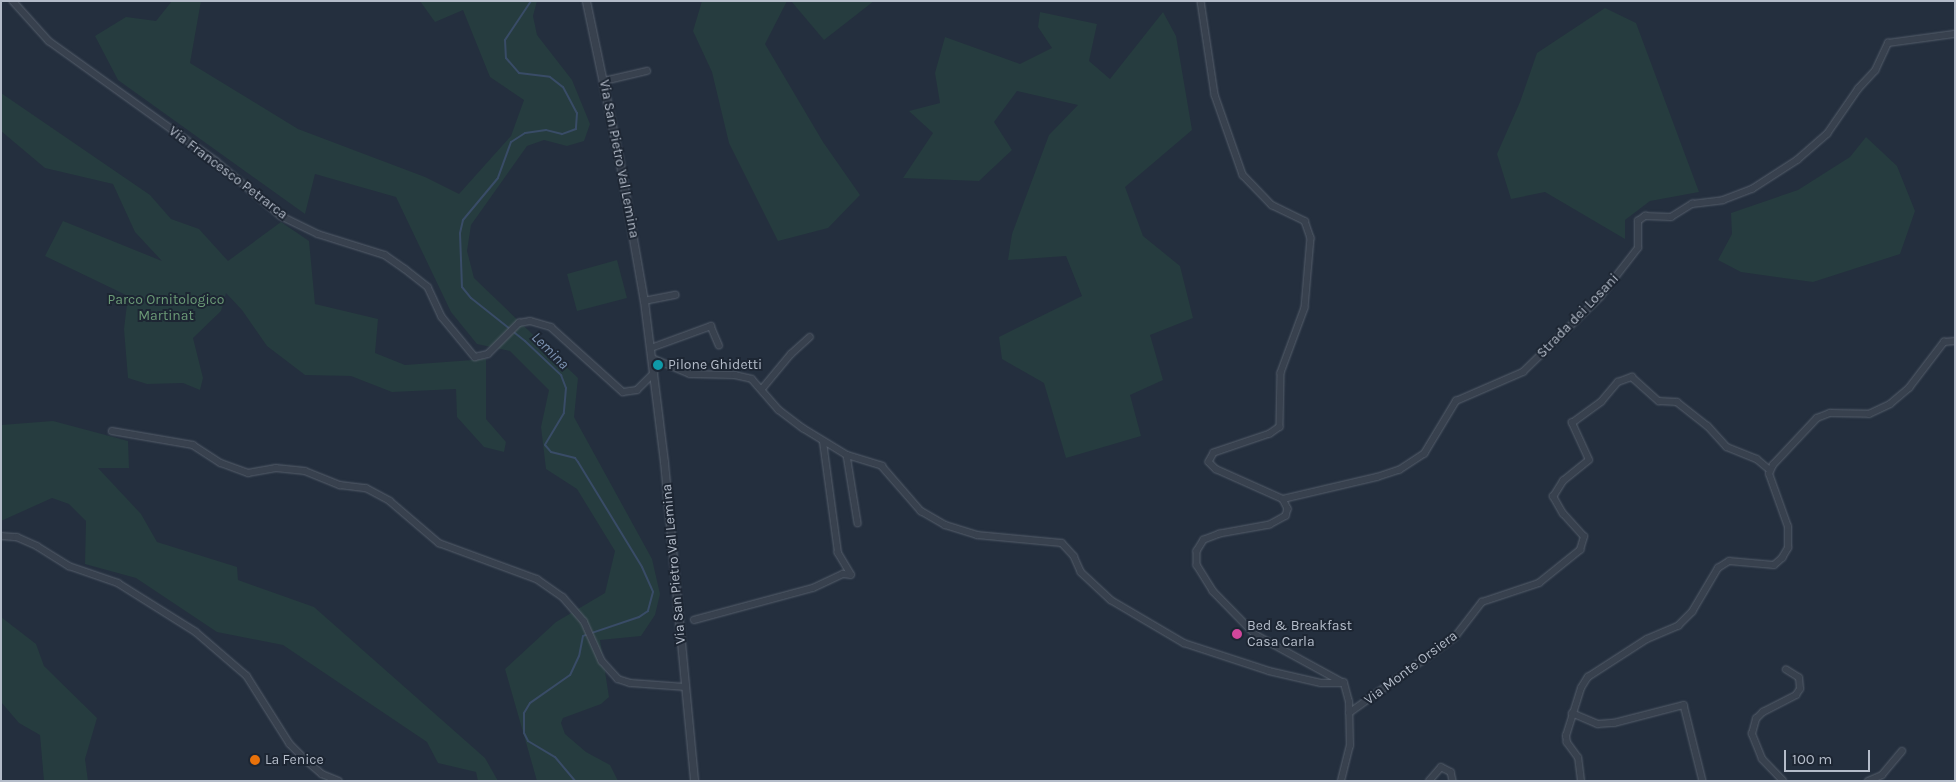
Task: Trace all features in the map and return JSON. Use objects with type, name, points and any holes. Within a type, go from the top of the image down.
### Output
[{"type":"street","name":"Via Francesco Petrarca","points":[[13,1],[49,41],[216,161],[281,216],[318,234],[385,255],[406,269],[428,287],[442,317],[475,357],[488,354],[519,323],[530,321],[551,327],[623,392],[637,390],[654,373]]},
{"type":"street","name":"Via San Pietro Val Lemina","points":[[586,1],[604,81],[651,348],[694,781]]},
{"type":"street","points":[[1201,1],[1216,95],[1243,175],[1272,205],[1305,221],[1312,238],[1305,308],[1281,373],[1280,426],[1270,434],[1214,453],[1209,462],[1216,469],[1283,499],[1288,509],[1278,522],[1204,540],[1197,551],[1198,565],[1213,591],[1249,630],[1290,657],[1344,683]]},
{"type":"street","name":"Strada dei Losani","points":[[1283,499],[1399,470],[1424,454],[1456,400],[1523,372],[1600,297],[1638,248],[1638,221],[1645,216],[1671,217],[1692,204],[1723,200],[1752,189],[1797,160],[1827,134],[1858,89],[1875,71],[1888,43],[1955,34]]},
{"type":"street","points":[[604,81],[646,71]]},
{"type":"street","points":[[644,301],[675,294]]},
{"type":"street","points":[[651,348],[711,326],[719,345]]},
{"type":"street","points":[[762,389],[791,354],[810,337]]},
{"type":"street","points":[[1581,781],[1578,758],[1566,743],[1572,713],[1588,677],[1647,639],[1678,626],[1692,612],[1718,568],[1729,561],[1774,565],[1782,558],[1788,548],[1788,526],[1769,474],[1770,470],[1806,427],[1817,418],[1830,413],[1869,414],[1890,404],[1909,388],[1944,342],[1955,341]]},
{"type":"street","points":[[652,358],[696,376],[748,377],[762,389],[779,410],[823,442],[847,454],[882,466],[922,511],[945,525],[977,536],[1062,543],[1074,556],[1081,572],[1106,596],[1184,644],[1269,672],[1321,683],[1344,683]]},
{"type":"street","name":"Via Monte Orsiera","points":[[1350,713],[1455,637],[1482,602],[1539,584],[1560,569],[1580,550],[1584,537],[1563,514],[1553,497],[1563,481],[1589,460],[1572,423],[1601,402],[1618,382],[1632,377],[1659,402],[1678,402],[1708,426],[1727,447],[1757,459],[1770,470]]},
{"type":"street","points":[[112,432],[193,444],[221,463],[248,473],[276,468],[305,471],[340,485],[366,488],[390,501],[451,550],[537,579],[563,597],[584,621],[608,671],[625,682],[686,687]]},
{"type":"street","points":[[694,620],[813,588],[843,574],[851,575],[838,552],[823,442]]},
{"type":"street","points":[[847,454],[858,523]]},
{"type":"street","points":[[1,536],[24,540],[69,566],[118,583],[196,632],[247,676],[290,744],[322,774],[339,781]]},
{"type":"street","points":[[1784,781],[1762,759],[1752,734],[1756,719],[1762,712],[1796,695],[1800,689],[1798,678],[1786,670]]},
{"type":"street","points":[[1341,781],[1350,755],[1350,713],[1344,683]]},
{"type":"street","points":[[1572,713],[1598,724],[1606,724],[1684,705],[1703,781]]},
{"type":"street","points":[[1868,781],[1882,775],[1902,751]]},
{"type":"street","points":[[1429,781],[1441,767],[1451,772],[1453,781]]},
{"type":"green space","points":[[172,1],[201,1],[190,63],[298,129],[425,177],[459,194],[511,136],[524,100],[490,77],[463,10],[435,22],[420,1],[537,1],[533,16],[537,35],[572,80],[590,124],[584,141],[567,146],[544,140],[527,146],[471,225],[467,251],[474,278],[578,378],[574,417],[652,559],[660,594],[655,615],[641,636],[600,640],[609,697],[601,704],[563,718],[561,723],[565,734],[586,752],[610,765],[618,781],[537,781],[505,669],[556,622],[605,593],[615,551],[577,489],[546,469],[541,427],[549,390],[510,351],[477,344],[451,312],[396,197],[315,174],[305,214],[118,80],[95,36],[126,17],[156,21]]},
{"type":"green space","points":[[702,1],[787,1],[765,44],[823,142],[860,195],[828,228],[778,241],[729,143],[712,72],[693,31]]},
{"type":"green space","points":[[791,1],[874,1],[824,40]]},
{"type":"green space","points":[[1605,8],[1636,23],[1699,192],[1650,201],[1625,220],[1625,239],[1545,192],[1511,199],[1497,154],[1520,102],[1537,53]]},
{"type":"green space","points":[[1040,12],[1097,24],[1089,61],[1110,79],[1163,12],[1176,36],[1192,130],[1125,187],[1143,236],[1180,266],[1193,318],[1150,335],[1163,380],[1130,395],[1141,436],[1066,458],[1044,383],[1002,359],[999,337],[1082,296],[1066,256],[1008,260],[1012,234],[1049,135],[1078,105],[1017,91],[994,122],[1012,150],[979,181],[903,178],[933,133],[909,111],[940,103],[935,73],[945,37],[1020,64],[1052,48],[1038,27]]},
{"type":"green space","name":"Parco Ornitologico Martinat","points":[[1,93],[150,195],[171,219],[199,229],[228,261],[281,222],[309,241],[315,304],[378,319],[375,353],[405,365],[486,359],[486,419],[506,442],[504,452],[484,447],[457,417],[456,389],[392,392],[351,376],[305,375],[267,346],[242,310],[226,293],[221,311],[193,338],[203,378],[200,390],[183,383],[147,384],[128,378],[124,329],[128,296],[45,256],[63,221],[162,261],[135,232],[113,184],[45,168],[1,131]]},
{"type":"green space","points":[[1866,137],[1897,166],[1915,211],[1900,254],[1813,282],[1741,272],[1718,260],[1732,234],[1731,213],[1798,190],[1850,157]]},
{"type":"green space","points":[[617,260],[627,298],[577,311],[567,274]]},
{"type":"green space","points":[[53,421],[128,441],[129,468],[98,468],[141,514],[157,542],[237,567],[238,580],[314,607],[485,758],[498,781],[478,781],[476,772],[438,763],[427,742],[283,645],[217,632],[136,578],[85,564],[86,521],[69,504],[52,498],[1,521],[1,425]]},
{"type":"green space","points":[[1,617],[36,644],[44,666],[97,718],[85,759],[88,781],[44,781],[40,735],[19,723],[1,702]]},
{"type":"waterway","name":"Lemina","points":[[531,1],[505,40],[506,58],[519,73],[550,77],[563,87],[577,113],[576,129],[562,134],[546,130],[525,133],[511,142],[498,178],[463,220],[460,233],[462,287],[471,298],[525,341],[561,375],[566,388],[564,413],[545,445],[551,452],[575,458],[578,462],[642,567],[653,592],[648,611],[639,617],[583,636],[579,656],[570,675],[530,703],[524,713],[524,733],[528,741],[555,757],[575,781]]},
{"type":"place","name":"Pilone Ghidetti","points":[[658,365]]},
{"type":"place","name":"Bed & Breakfast Casa Carla","points":[[1237,634]]},
{"type":"place","name":"La Fenice","points":[[255,760]]}]
